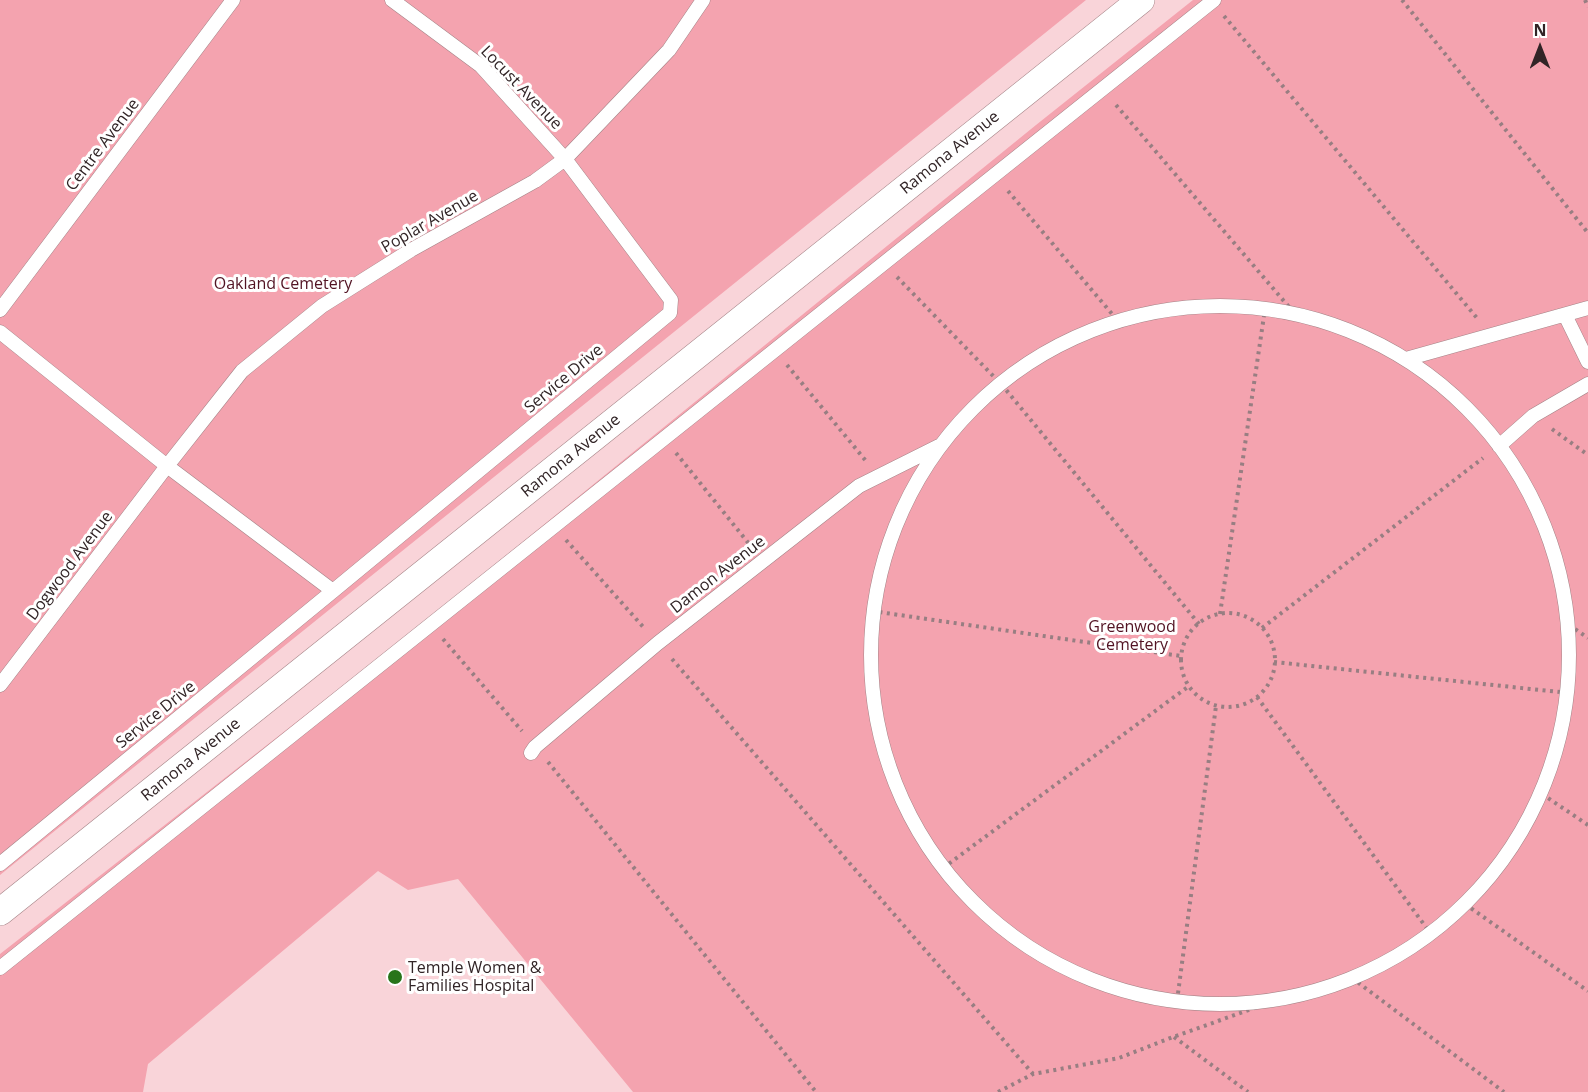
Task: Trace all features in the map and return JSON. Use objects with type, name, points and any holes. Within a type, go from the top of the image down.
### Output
[{"type":"street","name":"Ramona Avenue","points":[[0,912],[1141,0]]},
{"type":"lane","name":"Centre Avenue","points":[[0,310],[233,0]]},
{"type":"lane","name":"Locust Avenue","points":[[392,0],[481,66],[566,159]]},
{"type":"lane","name":"Poplar Avenue","points":[[167,466],[242,371],[322,306],[411,250],[535,181],[566,159],[669,50],[703,0]]},
{"type":"lane","points":[[0,968],[1213,1]]},
{"type":"lane","name":"Service Drive","points":[[0,864],[670,313],[672,300],[566,159]]},
{"type":"lane","points":[[1206,307],[1265,309],[1295,314],[1353,332],[1406,359],[1460,400],[1499,446],[1537,506],[1559,566],[1569,625],[1569,693],[1559,744],[1542,794],[1509,853],[1465,904],[1431,934],[1393,959],[1353,978],[1315,991],[1277,1000],[1227,1004],[1177,1001],[1123,990],[1071,971],[1023,943],[980,909],[943,868],[911,819],[888,766],[874,710],[870,653],[872,611],[889,542],[911,491],[941,445],[966,416],[1002,385],[1052,349],[1118,321],[1166,310],[1206,307]]},
{"type":"lane","points":[[1406,359],[1588,308]]},
{"type":"lane","points":[[1564,315],[1588,362]]},
{"type":"lane","points":[[0,332],[167,466],[333,591]]},
{"type":"lane","points":[[1499,446],[1533,416],[1588,384]]},
{"type":"lane","name":"Damon Avenue","points":[[533,750],[658,643],[859,486],[941,445]]},
{"type":"lane","name":"Dogwood Avenue","points":[[0,685],[167,466]]},
{"type":"path","points":[[1402,0],[1588,233]]},
{"type":"path","points":[[1585,0],[1588,7]]},
{"type":"path","points":[[1213,1],[1491,335]]},
{"type":"path","points":[[1103,89],[1295,314]]},
{"type":"path","points":[[994,175],[1118,321]]},
{"type":"path","points":[[884,263],[1002,385],[1199,624]]},
{"type":"path","points":[[1220,614],[1265,309]]},
{"type":"path","points":[[775,350],[878,476]]},
{"type":"path","points":[[1533,416],[1588,454]]},
{"type":"path","points":[[665,438],[762,561]]},
{"type":"path","points":[[1262,628],[1499,446]]},
{"type":"path","points":[[553,526],[658,643],[1033,1074]]},
{"type":"path","points":[[872,611],[1181,657]]},
{"type":"path","points":[[1220,614],[1235,614],[1250,618],[1262,628],[1271,641],[1275,656],[1274,671],[1268,685],[1257,697],[1244,704],[1228,707],[1216,706],[1199,697],[1189,686],[1183,672],[1181,657],[1185,642],[1193,629],[1205,619],[1220,614]]},
{"type":"path","points":[[430,624],[816,1092]]},
{"type":"path","points":[[1569,625],[1588,638]]},
{"type":"path","points":[[1274,662],[1569,693]]},
{"type":"path","points":[[943,868],[1189,686]]},
{"type":"path","points":[[1257,697],[1431,934]]},
{"type":"path","points":[[1177,1001],[1216,706]]},
{"type":"path","points":[[1542,794],[1588,825]]},
{"type":"path","points":[[1465,904],[1588,991]]},
{"type":"path","points":[[1353,978],[1504,1092]]},
{"type":"path","points":[[1002,1091],[1033,1074],[1119,1058],[1277,1000]]},
{"type":"path","points":[[1173,1037],[1248,1092]]},
{"type":"green space","name":"Oakland Cemetery","points":[[0,0],[1086,0],[0,875]]},
{"type":"green space","name":"Greenwood Cemetery","points":[[1193,0],[1588,0],[1588,1092],[633,1092],[458,879],[408,890],[378,871],[148,1064],[143,1092],[0,1092],[0,954],[419,626]]},
{"type":"place","name":"Temple Women & Families Hospital","points":[[395,977]]}]
